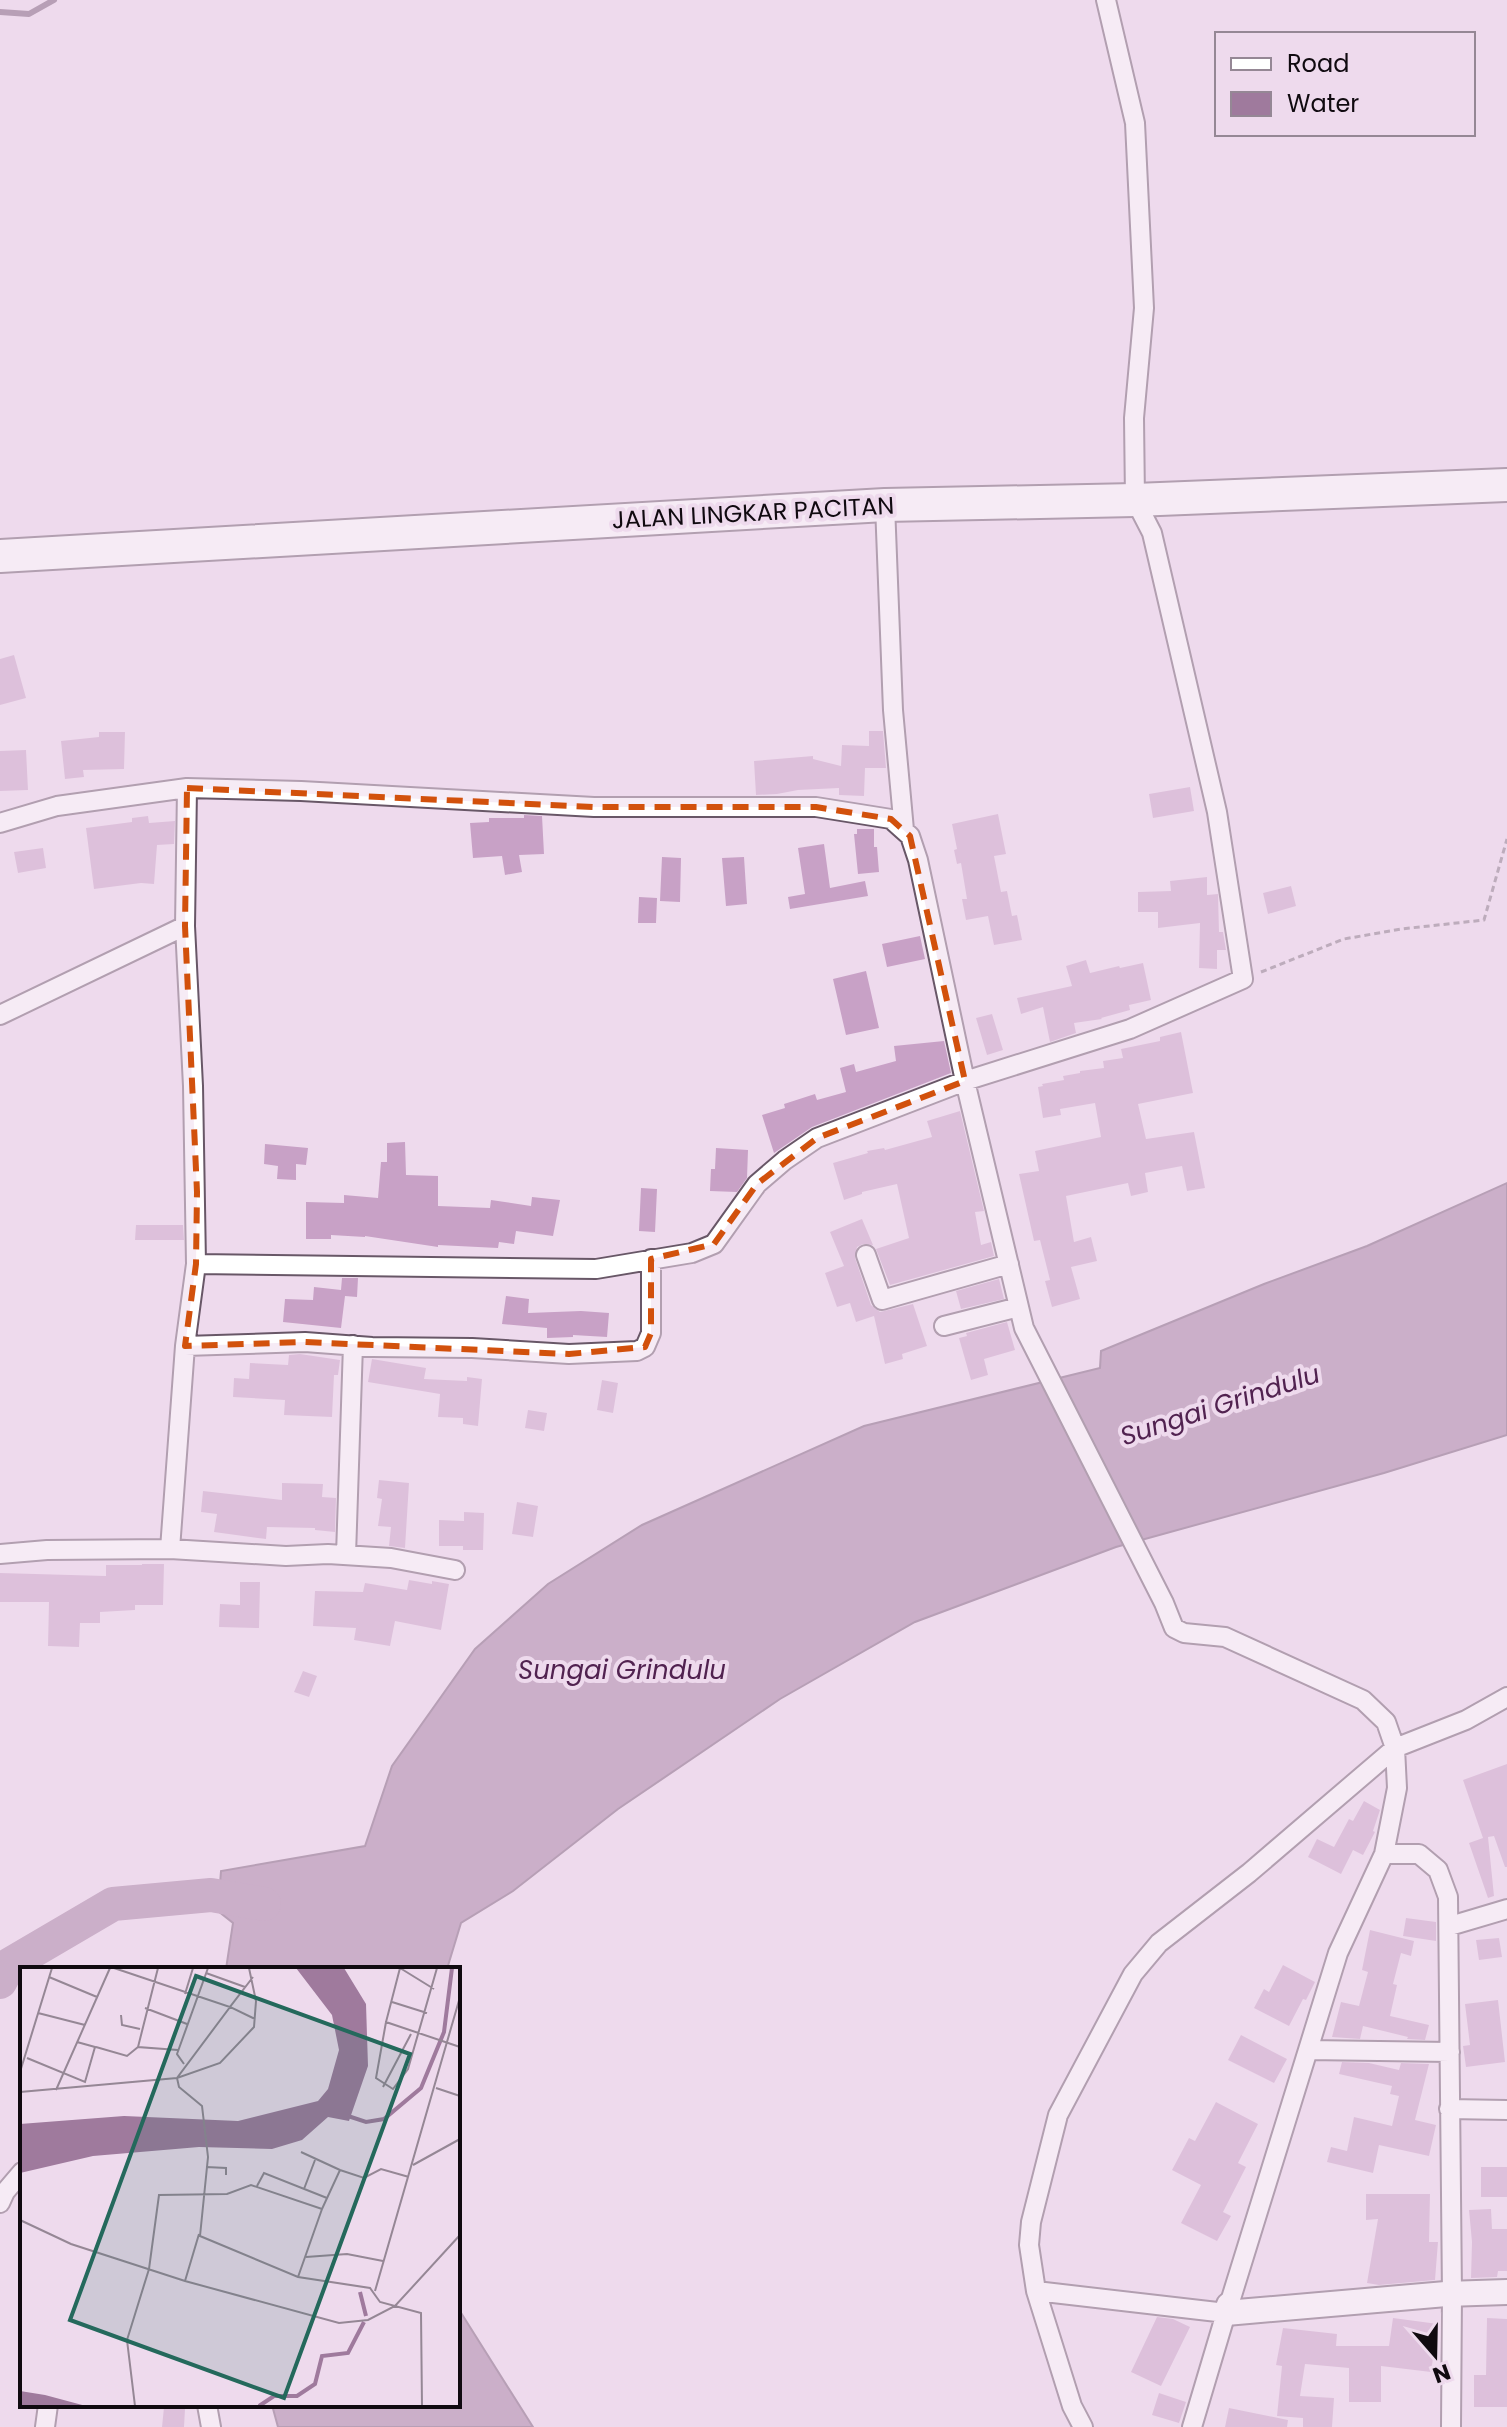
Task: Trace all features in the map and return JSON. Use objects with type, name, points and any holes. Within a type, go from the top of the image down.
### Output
[{"type":"highway","name":"JALAN LINGKAR PACITAN","points":[[0,556],[885,505],[1135,500],[1507,485]]},
{"type":"street","points":[[196,1264],[596,1269],[692,1253],[714,1244],[757,1184],[817,1138],[965,1081],[1130,1029],[1243,979],[1214,797],[1152,533],[1135,500],[1134,418],[1144,308],[1135,123],[1106,0]]},
{"type":"street","points":[[885,505],[893,710],[904,830]]},
{"type":"street","points":[[170,1549],[185,1346],[196,1264],[194,1101],[185,926],[187,788]]},
{"type":"street","points":[[0,823],[57,806],[187,788],[594,807],[816,807],[891,819],[910,836],[1024,1328],[1174,1628],[1184,1633],[1225,1637],[1363,1700],[1386,1722],[1395,1748],[1397,1788],[1384,1854],[1338,1953],[1192,2427]]},
{"type":"street","points":[[0,1015],[185,926]]},
{"type":"street","points":[[866,1255],[882,1300],[1009,1264]]},
{"type":"street","points":[[185,1346],[305,1342],[569,1354],[637,1351],[645,1347],[651,1333],[651,1259]]},
{"type":"street","points":[[944,1326],[1019,1307]]},
{"type":"street","points":[[346,1555],[353,1345]]},
{"type":"street","points":[[0,1554],[47,1550],[170,1549],[286,1556],[346,1555],[391,1558],[455,1570]]},
{"type":"street","points":[[1083,2427],[1072,2406],[1036,2291],[1029,2245],[1031,2222],[1058,2115],[1133,1974],[1159,1943],[1249,1873],[1395,1748],[1466,1720],[1507,1697]]},
{"type":"street","points":[[1384,1854],[1419,1854],[1438,1870],[1448,1897],[1451,2427]]},
{"type":"street","points":[[1450,1926],[1507,1909]]},
{"type":"street","points":[[1308,2050],[1450,2052]]},
{"type":"street","points":[[1449,2109],[1507,2110]]},
{"type":"street","points":[[0,2203],[20,2174]]},
{"type":"street","points":[[1036,2291],[1228,2309],[1507,2292]]},
{"type":"street","points":[[45,2427],[48,2407]]},
{"type":"street","points":[[207,2407],[211,2427]]},
{"type":"path","points":[[1243,979],[1344,939],[1484,920],[1507,839]]},
{"type":"highlighted area","points":[[187,788],[594,807],[816,807],[891,819],[910,836],[965,1081],[817,1138],[757,1184],[714,1244],[651,1259],[651,1333],[645,1347],[569,1354],[305,1342],[185,1346],[196,1264],[197,1192],[185,926]]},
{"type":"water","name":"Sungai Grindulu","points":[[1507,1183],[1507,1435],[1384,1473],[1116,1547],[915,1622],[780,1699],[618,1809],[513,1891],[461,1923],[448,1967],[226,1967],[233,1923],[218,1911],[221,1871],[365,1846],[392,1766],[475,1649],[548,1584],[642,1525],[864,1426],[1100,1368],[1101,1351],[1264,1284],[1367,1246]]},
{"type":"water","points":[[460,2311],[533,2427],[278,2427],[273,2407],[460,2407]]},
{"type":"building","points":[[14,655],[26,698],[0,705],[0,659]]},
{"type":"building","points":[[869,731],[883,731],[886,768],[865,768],[864,796],[839,795],[839,788],[756,795],[754,761],[813,756],[813,759],[841,766],[842,745],[869,746]]},
{"type":"building","points":[[99,732],[125,732],[124,769],[83,770],[84,777],[65,779],[61,741],[99,737]]},
{"type":"building","points":[[26,750],[28,790],[0,791],[0,751]]},
{"type":"building","points":[[1190,787],[1194,811],[1153,818],[1149,794]]},
{"type":"building","points":[[998,814],[1006,854],[994,856],[1001,892],[1007,891],[1012,916],[1017,915],[1022,940],[994,945],[988,916],[966,920],[962,899],[967,899],[961,863],[957,864],[954,850],[957,849],[952,824]]},
{"type":"building","points":[[524,815],[542,816],[544,854],[519,855],[522,872],[505,875],[502,856],[473,858],[470,823],[489,822],[489,818],[524,818]]},
{"type":"building","points":[[148,816],[149,823],[175,821],[174,844],[157,845],[154,884],[94,889],[86,828],[132,822],[132,818]]},
{"type":"building","points":[[857,829],[874,829],[879,872],[858,874],[854,834],[857,834]]},
{"type":"building","points":[[824,844],[830,888],[865,881],[868,896],[790,909],[788,897],[805,894],[798,848]]},
{"type":"building","points":[[43,848],[46,868],[18,873],[14,852]]},
{"type":"building","points":[[662,857],[681,858],[680,902],[660,901]]},
{"type":"building","points":[[744,857],[747,904],[726,906],[722,858]]},
{"type":"building","points":[[1207,877],[1207,895],[1218,894],[1219,932],[1223,932],[1226,950],[1217,950],[1217,969],[1199,968],[1200,923],[1158,928],[1158,912],[1138,912],[1138,892],[1171,891],[1170,881]]},
{"type":"building","points":[[1291,886],[1296,906],[1268,914],[1263,893]]},
{"type":"building","points":[[639,897],[657,898],[656,923],[638,923]]},
{"type":"building","points":[[920,936],[925,959],[887,967],[882,944]]},
{"type":"building","points":[[1086,960],[1090,973],[1143,963],[1151,1000],[1129,1005],[1130,1010],[1102,1019],[1074,1023],[1076,1033],[1050,1042],[1043,1007],[1021,1014],[1017,998],[1072,986],[1066,966]]},
{"type":"building","points":[[866,971],[879,1028],[846,1035],[833,979]]},
{"type":"building","points":[[992,1014],[1003,1050],[987,1055],[976,1018]]},
{"type":"building","points":[[1181,1032],[1193,1093],[1138,1104],[1146,1139],[1194,1132],[1205,1188],[1187,1191],[1182,1166],[1145,1173],[1148,1192],[1131,1196],[1128,1183],[1066,1196],[1074,1242],[1091,1237],[1097,1261],[1071,1267],[1080,1299],[1052,1307],[1045,1281],[1050,1280],[1040,1240],[1034,1241],[1019,1174],[1039,1171],[1035,1151],[1101,1137],[1095,1103],[1060,1109],[1061,1115],[1043,1118],[1038,1087],[1064,1080],[1063,1076],[1080,1071],[1104,1068],[1103,1061],[1123,1058],[1121,1049],[1160,1041],[1160,1037]]},
{"type":"building","points":[[944,1041],[951,1073],[812,1127],[774,1153],[762,1115],[815,1094],[817,1100],[846,1092],[840,1068],[854,1064],[856,1072],[896,1061],[894,1046]]},
{"type":"building","points":[[960,1111],[984,1211],[975,1212],[981,1245],[991,1242],[994,1256],[890,1285],[876,1249],[909,1238],[897,1184],[862,1192],[844,1200],[833,1163],[867,1151],[885,1150],[932,1137],[927,1121]]},
{"type":"building","points":[[405,1142],[406,1175],[438,1176],[438,1206],[490,1208],[491,1200],[531,1206],[532,1197],[560,1200],[553,1236],[516,1231],[514,1244],[499,1242],[498,1248],[438,1247],[365,1236],[331,1235],[331,1239],[306,1239],[306,1202],[344,1203],[344,1195],[378,1198],[381,1162],[387,1162],[387,1143]]},
{"type":"building","points":[[265,1144],[308,1148],[306,1165],[296,1164],[296,1180],[277,1179],[278,1166],[264,1164]]},
{"type":"building","points":[[716,1148],[748,1150],[747,1178],[737,1192],[710,1191]]},
{"type":"building","points":[[641,1188],[657,1189],[655,1232],[639,1231]]},
{"type":"building","points":[[862,1219],[873,1245],[857,1247],[855,1258],[871,1305],[880,1312],[913,1304],[927,1346],[902,1354],[903,1359],[885,1364],[874,1316],[856,1322],[850,1303],[837,1307],[825,1273],[844,1266],[830,1232]]},
{"type":"building","points":[[136,1225],[183,1225],[184,1240],[135,1240]]},
{"type":"building","points":[[342,1278],[358,1278],[357,1297],[345,1296],[341,1328],[283,1322],[285,1299],[313,1300],[314,1287],[341,1290]]},
{"type":"building","points":[[999,1279],[1004,1299],[961,1309],[956,1291]]},
{"type":"building","points":[[506,1296],[529,1299],[528,1313],[609,1313],[607,1337],[573,1335],[547,1338],[547,1328],[502,1324]]},
{"type":"building","points":[[1007,1322],[1015,1350],[984,1359],[988,1375],[971,1380],[959,1338],[967,1336],[966,1333]]},
{"type":"building","points":[[289,1355],[340,1360],[338,1375],[334,1375],[332,1417],[284,1415],[285,1400],[233,1397],[234,1378],[249,1379],[250,1363],[288,1365]]},
{"type":"building","points":[[372,1359],[426,1368],[424,1379],[482,1379],[478,1426],[463,1424],[463,1418],[438,1417],[440,1394],[368,1382]]},
{"type":"building","points":[[602,1380],[618,1383],[613,1413],[597,1410]]},
{"type":"building","points":[[528,1410],[547,1413],[544,1431],[525,1428]]},
{"type":"building","points":[[379,1480],[409,1483],[405,1548],[389,1546],[391,1527],[378,1526],[382,1499],[377,1498]]},
{"type":"building","points":[[282,1483],[323,1484],[322,1497],[336,1498],[335,1532],[315,1528],[267,1527],[266,1539],[214,1532],[217,1514],[201,1512],[203,1491],[282,1500]]},
{"type":"building","points":[[517,1502],[538,1506],[533,1537],[512,1534]]},
{"type":"building","points":[[464,1512],[484,1513],[483,1550],[439,1546],[439,1520],[464,1521]]},
{"type":"building","points":[[164,1564],[163,1605],[135,1605],[135,1610],[100,1612],[100,1623],[80,1623],[79,1647],[48,1646],[49,1602],[0,1602],[0,1573],[106,1576],[106,1565]]},
{"type":"building","points":[[409,1580],[449,1584],[441,1630],[395,1621],[390,1646],[354,1640],[356,1628],[313,1626],[315,1591],[363,1592],[365,1583],[407,1590]]},
{"type":"building","points":[[240,1582],[260,1582],[259,1628],[219,1627],[220,1604],[240,1605]]},
{"type":"building","points":[[303,1671],[317,1676],[309,1697],[294,1692]]},
{"type":"building","points":[[1507,1764],[1507,1867],[1494,1836],[1488,1837],[1494,1896],[1488,1898],[1469,1843],[1483,1838],[1463,1780]]},
{"type":"building","points":[[1364,1801],[1380,1810],[1375,1832],[1363,1855],[1353,1850],[1341,1874],[1308,1857],[1317,1839],[1334,1847],[1349,1819],[1353,1821]]},
{"type":"building","points":[[1406,1918],[1436,1922],[1436,1941],[1403,1936]]},
{"type":"building","points":[[1370,1930],[1414,1941],[1411,1956],[1401,1953],[1393,1984],[1397,1985],[1390,2016],[1429,2025],[1425,2040],[1407,2039],[1363,2026],[1360,2039],[1332,2037],[1341,2002],[1359,2006],[1368,1972],[1362,1970]]},
{"type":"building","points":[[1499,1938],[1502,1957],[1479,1960],[1476,1940]]},
{"type":"building","points":[[1283,1965],[1315,1982],[1289,2026],[1254,2008],[1264,1989],[1269,1992]]},
{"type":"building","points":[[1498,2000],[1505,2062],[1466,2067],[1463,2046],[1470,2045],[1465,2004]]},
{"type":"building","points":[[1241,2035],[1287,2059],[1274,2083],[1228,2060]]},
{"type":"building","points":[[1342,2062],[1369,2063],[1399,2070],[1401,2063],[1429,2064],[1415,2120],[1436,2125],[1429,2156],[1379,2145],[1373,2173],[1327,2162],[1331,2147],[1347,2151],[1354,2117],[1392,2126],[1399,2096],[1390,2094],[1392,2086],[1339,2074]]},
{"type":"building","points":[[1216,2102],[1258,2124],[1238,2163],[1246,2167],[1223,2212],[1231,2216],[1217,2241],[1181,2223],[1201,2185],[1172,2170],[1189,2138],[1195,2141]]},
{"type":"building","points":[[1481,2167],[1507,2167],[1507,2197],[1481,2197]]},
{"type":"building","points":[[1366,2194],[1430,2194],[1429,2242],[1438,2242],[1435,2280],[1379,2285],[1367,2283],[1378,2219],[1366,2220]]},
{"type":"building","points":[[1491,2209],[1492,2229],[1507,2229],[1507,2271],[1498,2271],[1497,2277],[1471,2278],[1469,2210]]},
{"type":"building","points":[[1157,2317],[1173,2319],[1190,2327],[1161,2386],[1131,2372]]},
{"type":"building","points":[[1393,2318],[1438,2324],[1431,2372],[1381,2366],[1381,2402],[1349,2402],[1349,2368],[1305,2364],[1300,2396],[1334,2398],[1332,2427],[1303,2427],[1303,2418],[1277,2416],[1282,2366],[1276,2365],[1283,2328],[1337,2334],[1336,2346],[1389,2346]]},
{"type":"building","points":[[1487,2318],[1507,2319],[1507,2407],[1474,2407],[1474,2375],[1486,2375]]},
{"type":"building","points":[[1159,2393],[1186,2402],[1179,2423],[1152,2415]]},
{"type":"building","points":[[164,2407],[185,2409],[184,2427],[162,2427]]},
{"type":"building","points":[[1229,2408],[1288,2420],[1287,2427],[1225,2427]]},
{"type":"waterway","points":[[0,12],[29,14],[54,0]]},
{"type":"waterway","points":[[0,1982],[9,1965],[113,1904],[211,1895],[264,1904]]}]
